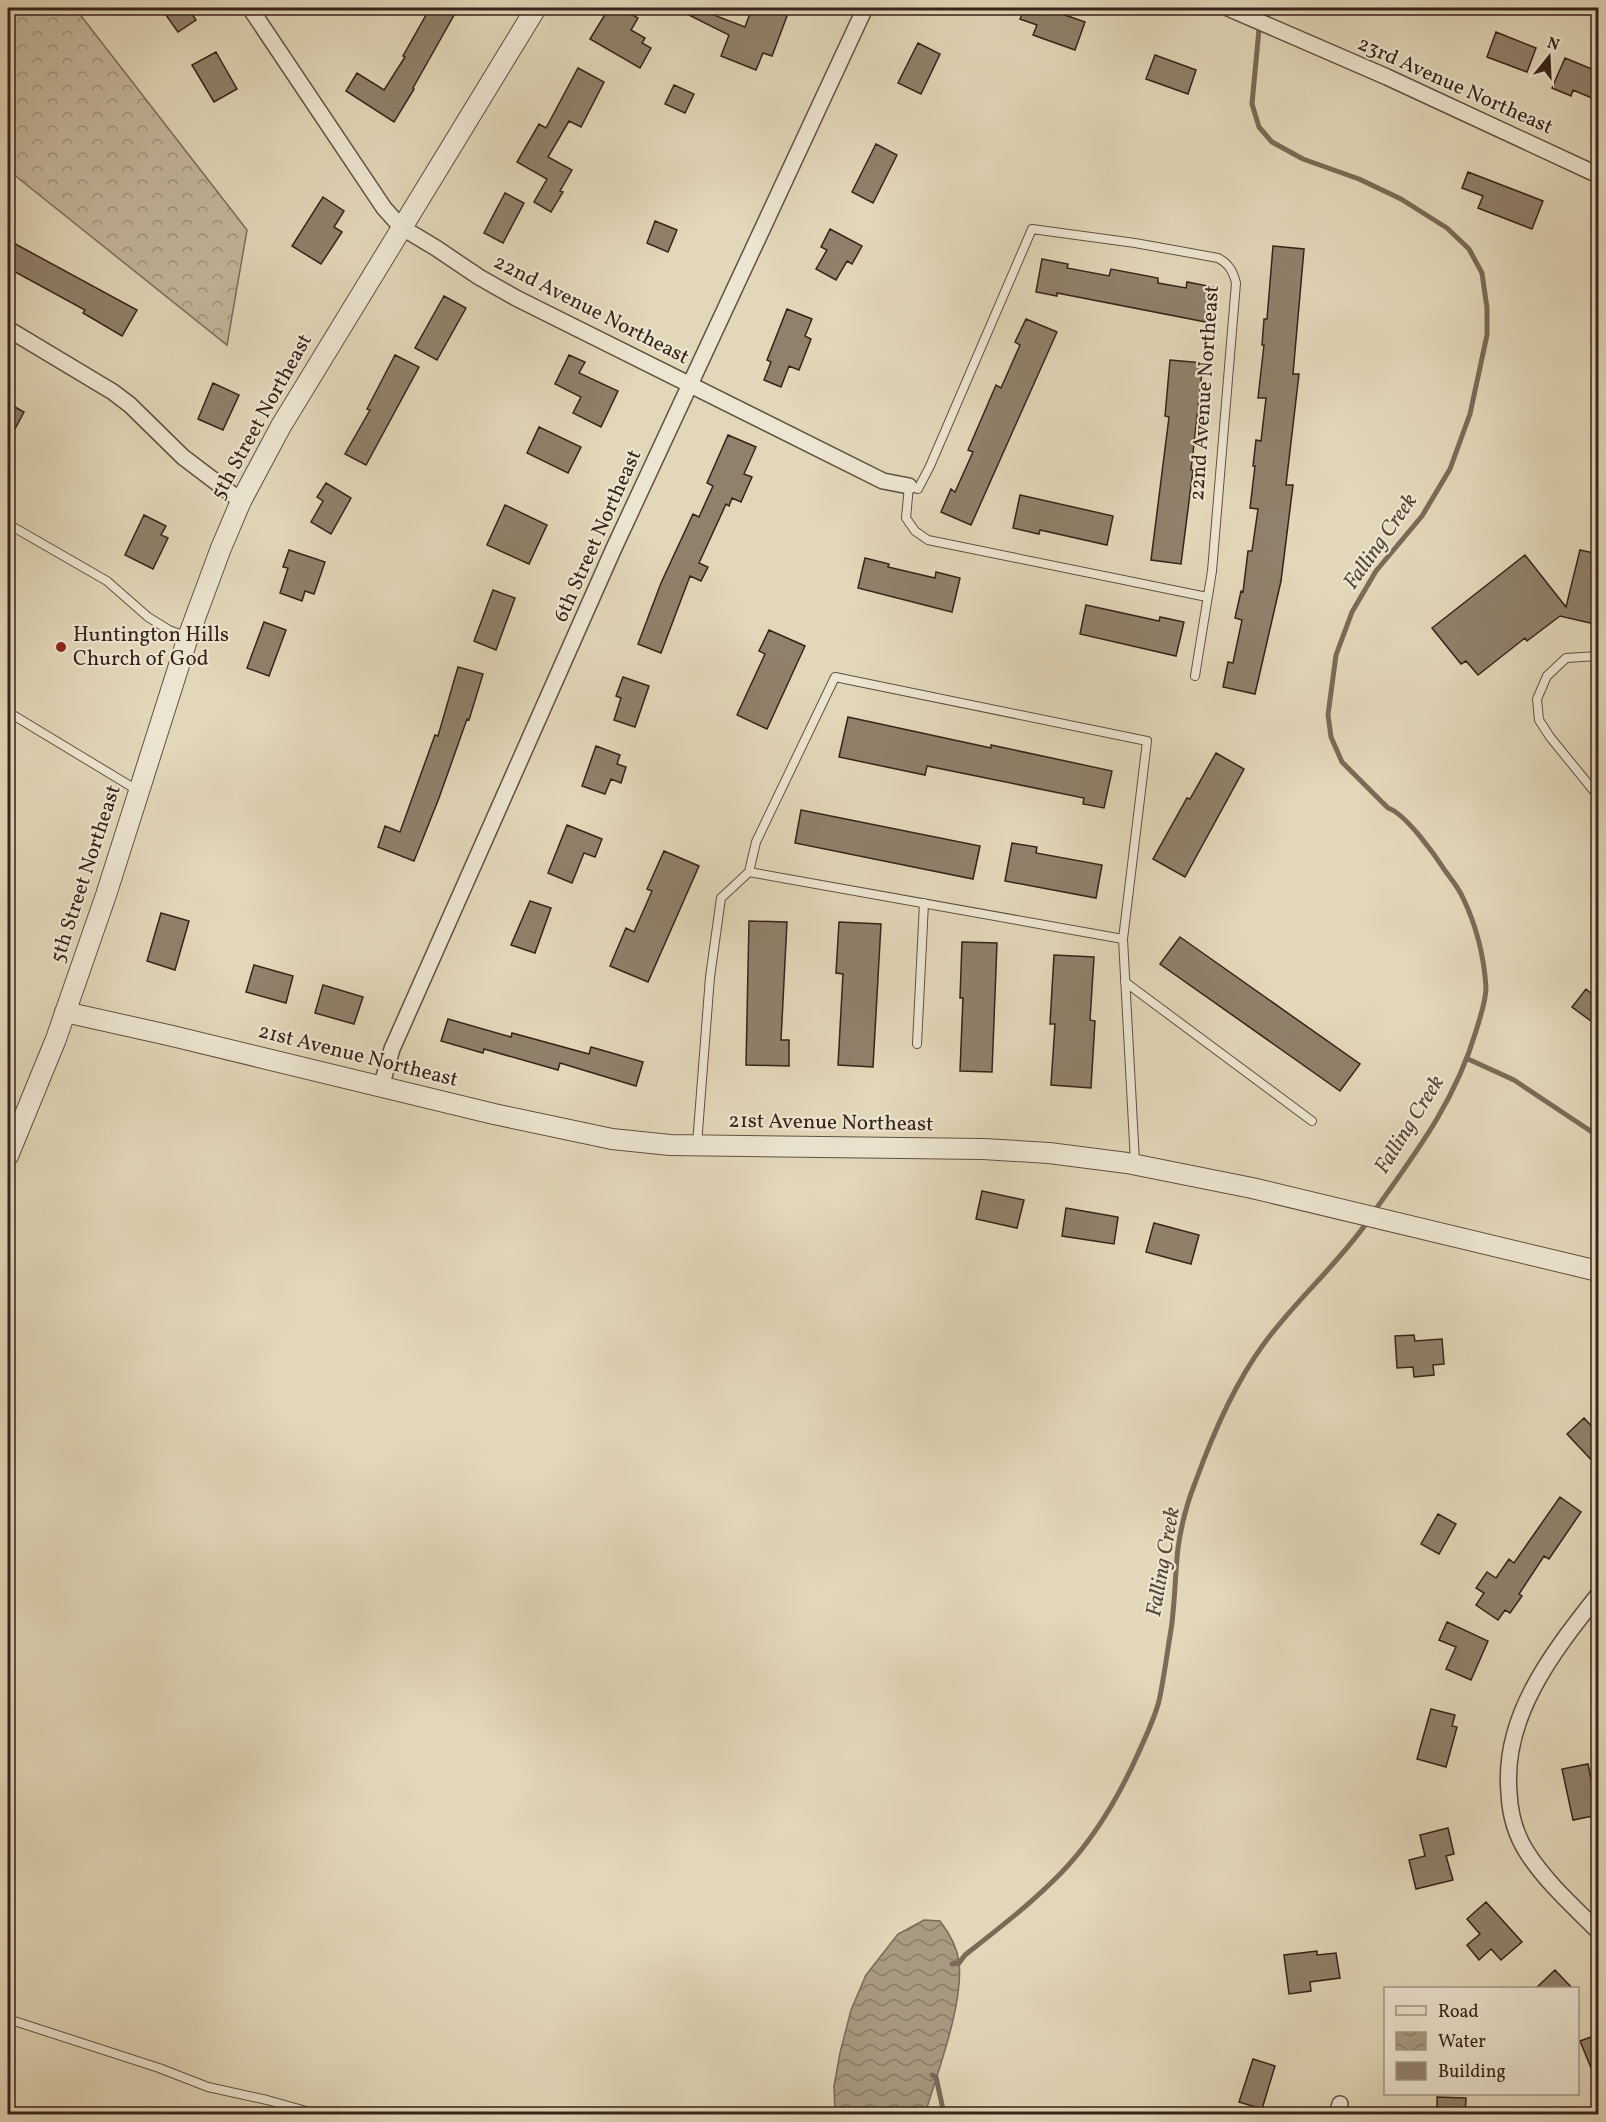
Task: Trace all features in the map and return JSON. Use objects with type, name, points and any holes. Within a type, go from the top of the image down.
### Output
[{"type":"street","name":"22nd Avenue Northeast","points":[[250,8],[384,208],[401,227],[516,298],[883,481],[909,486]]},
{"type":"street","name":"5th Street Northeast","points":[[8,1156],[13,1128],[66,1012],[106,895],[188,637],[241,501],[281,426],[536,8]]},
{"type":"street","name":"6th Street Northeast","points":[[381,1087],[392,1049],[609,559],[865,8]]},
{"type":"street","name":"23rd Avenue Northeast","points":[[1228,8],[1387,77],[1599,175]]},
{"type":"street","points":[[8,329],[113,392],[130,405],[183,457],[241,501]]},
{"type":"street","name":"21st Avenue Northeast","points":[[66,1012],[523,1121],[612,1139],[670,1145],[983,1149],[1049,1153],[1135,1164],[1252,1188],[1599,1271]]},
{"type":"street","points":[[1599,1594],[1564,1638],[1537,1682],[1519,1718],[1510,1746],[1507,1775],[1509,1804],[1526,1852],[1541,1872],[1599,1931]]},
{"type":"lane","name":"22nd Avenue Northeast","points":[[909,486],[918,489],[930,466],[1032,229],[1135,243],[1218,258],[1231,268],[1236,283],[1212,571],[1207,597]]},
{"type":"lane","points":[[909,486],[906,518],[915,531],[928,540],[1207,597],[1195,676]]},
{"type":"lane","points":[[8,524],[106,581],[148,617],[169,630],[188,637]]},
{"type":"lane","points":[[1599,656],[1566,658],[1547,676],[1538,699],[1539,720],[1550,737],[1599,796]]},
{"type":"lane","points":[[697,1145],[710,977],[720,898],[749,872],[756,842],[835,677],[1147,741],[1123,939],[1135,1164]]},
{"type":"lane","points":[[8,712],[139,791]]},
{"type":"lane","points":[[749,872],[1123,939]]},
{"type":"lane","points":[[916,1044],[924,903]]},
{"type":"lane","points":[[1125,982],[1312,1121]]},
{"type":"lane","points":[[8,2019],[159,2068],[208,2087],[267,2100],[317,2115]]},
{"type":"green space","points":[[8,8],[75,8],[247,230],[227,345],[8,170]]},
{"type":"water","points":[[924,1920],[940,1921],[955,1945],[959,1962],[954,2018],[925,2114],[835,2114],[834,2086],[840,2053],[851,2010],[866,1975],[898,1934]]},
{"type":"building","points":[[161,8],[188,8],[196,20],[178,32]]},
{"type":"building","points":[[430,8],[458,8],[394,122],[346,91],[357,73],[384,90],[405,57],[403,56]]},
{"type":"building","points":[[609,8],[620,8],[638,18],[631,30],[645,38],[642,43],[651,48],[640,68],[590,39]]},
{"type":"building","points":[[675,8],[715,8],[711,14],[745,27],[752,8],[790,8],[772,56],[763,53],[756,70],[721,56],[729,35]]},
{"type":"building","points":[[1025,8],[1045,8],[1085,22],[1075,50],[1033,35],[1037,25],[1020,19]]},
{"type":"building","points":[[1496,32],[1536,48],[1527,72],[1487,57]]},
{"type":"building","points":[[918,43],[940,54],[921,94],[898,83]]},
{"type":"building","points":[[216,52],[237,89],[214,102],[192,65]]},
{"type":"building","points":[[1155,55],[1196,70],[1188,94],[1146,79]]},
{"type":"building","points":[[1565,58],[1599,72],[1599,101],[1573,90],[1571,96],[1552,88]]},
{"type":"building","points":[[578,68],[604,82],[581,127],[569,121],[548,157],[572,170],[551,212],[534,202],[547,179],[517,162],[539,124],[546,128]]},
{"type":"building","points":[[674,85],[694,94],[685,113],[665,104]]},
{"type":"building","points":[[876,144],[897,155],[873,203],[852,192]]},
{"type":"building","points":[[1468,172],[1543,201],[1532,229],[1478,208],[1483,196],[1462,188]]},
{"type":"building","points":[[505,193],[524,203],[503,243],[484,233]]},
{"type":"building","points":[[323,197],[344,211],[334,227],[342,232],[321,264],[292,246]]},
{"type":"building","points":[[655,221],[677,230],[668,252],[647,243]]},
{"type":"building","points":[[830,229],[862,246],[852,264],[847,261],[836,280],[816,269],[827,250],[821,247]]},
{"type":"building","points":[[8,240],[137,310],[122,336],[83,313],[85,310],[8,268]]},
{"type":"building","points":[[1273,246],[1304,249],[1293,374],[1299,374],[1286,485],[1293,485],[1281,581],[1255,694],[1223,687],[1228,662],[1233,663],[1242,620],[1235,618],[1241,591],[1243,592],[1248,551],[1252,551],[1258,509],[1250,508],[1256,440],[1261,441],[1266,398],[1258,398]]},
{"type":"building","points":[[1042,259],[1068,264],[1067,268],[1109,276],[1111,269],[1158,278],[1158,283],[1186,288],[1187,282],[1213,287],[1206,322],[1057,293],[1057,296],[1036,292]]},
{"type":"building","points":[[444,296],[466,308],[437,360],[415,348]]},
{"type":"building","points":[[787,309],[812,319],[805,336],[811,339],[799,370],[789,366],[781,387],[764,380],[771,362],[767,360]]},
{"type":"building","points":[[1026,319],[1057,332],[971,525],[941,512],[951,489],[955,492],[973,452],[968,450],[996,385],[1001,388],[1020,345],[1015,342]]},
{"type":"building","points":[[395,355],[419,367],[366,465],[345,454],[370,410],[367,409]]},
{"type":"building","points":[[569,355],[585,362],[579,373],[618,391],[601,427],[573,413],[581,397],[555,384]]},
{"type":"building","points":[[1170,360],[1203,363],[1181,564],[1151,560],[1169,417],[1165,416]]},
{"type":"building","points":[[213,383],[239,395],[223,430],[198,419]]},
{"type":"building","points":[[8,403],[24,412],[8,442]]},
{"type":"building","points":[[539,427],[581,447],[568,473],[527,453]]},
{"type":"building","points":[[728,435],[756,447],[744,474],[752,477],[741,502],[732,498],[729,506],[726,504],[699,563],[708,567],[701,581],[690,576],[661,653],[638,644],[661,583],[693,514],[699,517],[713,486],[707,483]]},
{"type":"building","points":[[326,483],[351,498],[331,534],[311,522],[323,501],[317,497]]},
{"type":"building","points":[[1020,495],[1113,516],[1107,545],[1040,530],[1039,534],[1013,528]]},
{"type":"building","points":[[505,505],[547,525],[529,564],[487,545]]},
{"type":"building","points":[[144,515],[166,526],[161,535],[168,538],[153,569],[125,555]]},
{"type":"building","points":[[289,550],[325,562],[314,594],[305,591],[302,601],[280,593],[288,568],[283,567]]},
{"type":"building","points":[[1580,550],[1599,554],[1599,625],[1560,616],[1527,641],[1525,638],[1478,675],[1466,661],[1461,664],[1432,628],[1525,555],[1566,607]]},
{"type":"building","points":[[865,558],[889,564],[888,567],[935,578],[936,572],[960,578],[952,612],[858,588]]},
{"type":"building","points":[[493,590],[515,598],[496,650],[474,641]]},
{"type":"building","points":[[1086,605],[1159,621],[1160,617],[1184,622],[1176,656],[1080,634]]},
{"type":"building","points":[[264,622],[286,630],[269,676],[247,668]]},
{"type":"building","points":[[769,630],[805,646],[767,729],[737,715],[765,654],[759,651]]},
{"type":"building","points":[[458,667],[483,674],[469,720],[467,719],[414,861],[378,847],[385,826],[400,832],[435,735],[438,736]]},
{"type":"building","points":[[623,677],[649,686],[635,727],[614,720],[621,698],[616,696]]},
{"type":"building","points":[[848,717],[1112,771],[1104,808],[1083,804],[1084,798],[927,766],[925,775],[839,757]]},
{"type":"building","points":[[596,746],[620,755],[617,764],[626,767],[621,783],[611,779],[605,794],[582,786]]},
{"type":"building","points":[[1216,753],[1244,769],[1185,877],[1153,859],[1187,798],[1190,799]]},
{"type":"building","points":[[801,810],[980,846],[973,879],[795,843]]},
{"type":"building","points":[[567,825],[602,839],[595,857],[584,853],[572,883],[548,873]]},
{"type":"building","points":[[1012,843],[1037,847],[1036,853],[1102,865],[1096,898],[1005,881]]},
{"type":"building","points":[[664,851],[699,866],[648,982],[610,966],[626,928],[634,932],[652,891],[647,889]]},
{"type":"building","points":[[530,901],[551,908],[535,953],[511,945]]},
{"type":"building","points":[[161,913],[189,921],[175,970],[147,961]]},
{"type":"building","points":[[749,921],[787,922],[781,1040],[789,1040],[789,1066],[746,1065]]},
{"type":"building","points":[[839,922],[881,924],[873,1067],[838,1065],[843,974],[836,973]]},
{"type":"building","points":[[1180,937],[1360,1064],[1340,1091],[1160,964]]},
{"type":"building","points":[[962,942],[997,943],[992,1072],[960,1071],[963,998],[960,998]]},
{"type":"building","points":[[1054,955],[1094,957],[1090,1020],[1095,1021],[1091,1088],[1051,1085],[1055,1024],[1050,1024]]},
{"type":"building","points":[[254,965],[293,976],[286,1003],[246,992]]},
{"type":"building","points":[[323,985],[363,997],[354,1024],[315,1013]]},
{"type":"building","points":[[1586,989],[1599,1000],[1599,1027],[1572,1007]]},
{"type":"building","points":[[448,1019],[511,1037],[512,1033],[589,1054],[591,1047],[643,1062],[636,1086],[560,1063],[558,1070],[484,1049],[483,1053],[441,1041]]},
{"type":"building","points":[[982,1191],[1024,1200],[1017,1228],[976,1219]]},
{"type":"building","points":[[1066,1208],[1118,1217],[1114,1244],[1062,1236]]},
{"type":"building","points":[[1154,1223],[1199,1235],[1191,1264],[1146,1252]]},
{"type":"building","points":[[1414,1335],[1415,1341],[1442,1339],[1444,1364],[1433,1365],[1434,1375],[1414,1377],[1413,1367],[1397,1368],[1395,1336]]},
{"type":"building","points":[[1584,1418],[1599,1434],[1599,1468],[1567,1434]]},
{"type":"building","points":[[1560,1497],[1581,1512],[1549,1559],[1544,1556],[1519,1594],[1522,1596],[1510,1613],[1505,1610],[1498,1620],[1476,1605],[1484,1593],[1476,1588],[1487,1572],[1496,1578],[1509,1559],[1514,1563]]},
{"type":"building","points":[[1438,1514],[1456,1524],[1439,1554],[1421,1544]]},
{"type":"building","points":[[1447,1622],[1488,1641],[1471,1680],[1446,1669],[1456,1647],[1439,1640]]},
{"type":"building","points":[[1431,1709],[1455,1715],[1452,1726],[1457,1727],[1446,1767],[1417,1759]]},
{"type":"building","points":[[1588,1764],[1598,1815],[1573,1820],[1562,1769]]},
{"type":"building","points":[[1448,1828],[1454,1854],[1446,1856],[1453,1880],[1416,1889],[1409,1860],[1425,1856],[1420,1835]]},
{"type":"building","points":[[1486,1902],[1522,1942],[1501,1960],[1491,1949],[1479,1960],[1467,1945],[1480,1934],[1467,1919]]},
{"type":"building","points":[[1317,1951],[1317,1955],[1336,1953],[1340,1978],[1310,1982],[1311,1991],[1289,1994],[1284,1955]]},
{"type":"building","points":[[1555,1970],[1571,1987],[1537,1987]]},
{"type":"building","points":[[1599,2034],[1599,2085],[1598,2085],[1580,2041]]},
{"type":"building","points":[[1253,2059],[1275,2066],[1262,2109],[1239,2102]]},
{"type":"building","points":[[1437,2097],[1466,2098],[1465,2115],[1437,2115]]},
{"type":"waterway","name":"Falling Creek","points":[[1263,8],[1252,104],[1259,127],[1272,142],[1303,159],[1359,179],[1401,199],[1447,228],[1469,249],[1482,273],[1487,308],[1487,335],[1470,414],[1450,469],[1422,516],[1376,571],[1352,612],[1336,655],[1328,715],[1331,737],[1342,762],[1388,808],[1411,826],[1460,891],[1479,941],[1486,987],[1484,1004],[1476,1031],[1457,1081],[1432,1127],[1373,1213]]},
{"type":"waterway","points":[[1468,1059],[1514,1080],[1598,1136]]},
{"type":"waterway","name":"Falling Creek","points":[[952,1964],[959,1963],[965,1955],[1050,1884],[1095,1832],[1113,1803],[1130,1772],[1159,1701],[1172,1620],[1181,1532],[1192,1491],[1216,1429],[1242,1377],[1263,1345],[1368,1221]]},
{"type":"waterway","name":"Falling Creek","points":[[932,2075],[936,2077],[944,2114]]},
{"type":"place","name":"Huntington Hills Church of God","points":[[61,647]]}]
